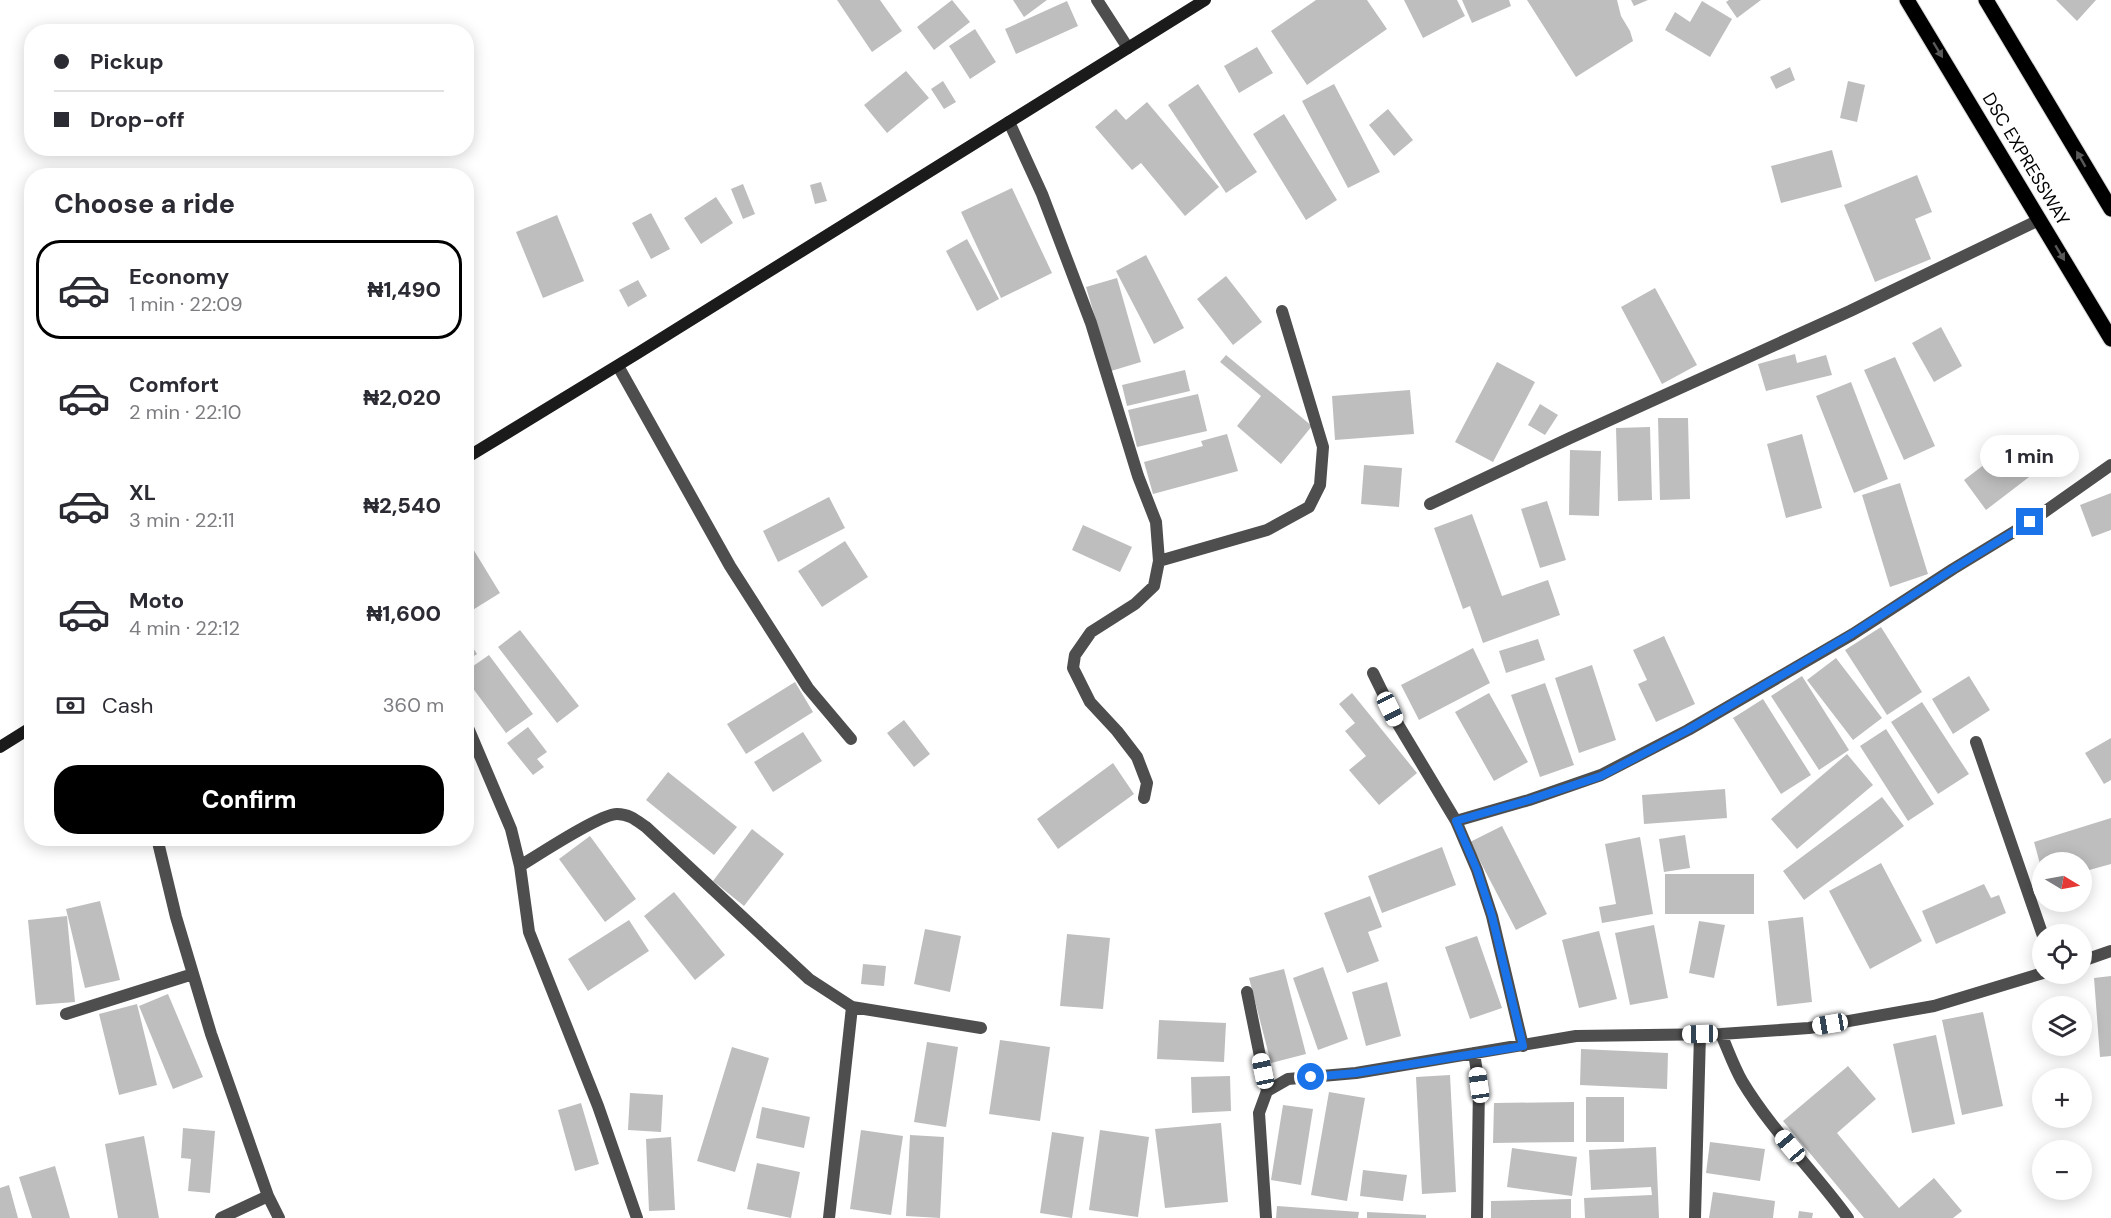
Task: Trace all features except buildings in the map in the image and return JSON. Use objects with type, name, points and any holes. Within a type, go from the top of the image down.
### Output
[{"type":"main road","points":[[474,453],[1205,0]]},
{"type":"main road","name":"DSC EXPRESSWAY","points":[[1907,0],[2111,339]]},
{"type":"main road","points":[[1986,0],[2111,209]]},
{"type":"main road","points":[[0,747],[24,732]]},
{"type":"street","points":[[1097,0],[1128,48]]},
{"type":"street","points":[[1008,122],[1042,194],[1090,323],[1138,476],[1156,522],[1159,561],[1154,586],[1135,604],[1091,632],[1075,654],[1073,668],[1090,702],[1118,731],[1137,757],[1147,783],[1144,798]]},
{"type":"street","points":[[1430,504],[1850,311],[2039,220]]},
{"type":"street","points":[[1159,561],[1267,530],[1309,507],[1320,485],[1323,447],[1282,312]]},
{"type":"street","points":[[618,366],[730,566],[808,688],[850,739]]},
{"type":"street","points":[[1456,821],[1601,776],[1688,730],[1852,634],[2030,522],[2111,465]]},
{"type":"street","points":[[1373,673],[1399,726],[1456,821],[1477,870],[1492,916],[1523,1046]]},
{"type":"street","points":[[474,741],[511,829],[520,866],[529,932],[598,1106],[637,1218]]},
{"type":"street","points":[[1976,742],[2039,924]]},
{"type":"street","points":[[520,866],[598,820],[614,813],[632,816],[809,979],[852,1007],[981,1028]]},
{"type":"street","points":[[160,846],[176,917],[212,1034],[268,1196],[279,1218]]},
{"type":"street","points":[[2092,958],[2111,951]]},
{"type":"street","points":[[66,1014],[193,974]]},
{"type":"street","points":[[1267,1090],[1288,1079],[1356,1073],[1576,1036],[1721,1034],[1809,1028],[1934,1006],[2032,976]]},
{"type":"street","points":[[1247,992],[1267,1090],[1259,1113],[1266,1218]]},
{"type":"street","points":[[829,1218],[852,1007]]},
{"type":"street","points":[[1695,1218],[1700,1034]]},
{"type":"street","points":[[1721,1034],[1742,1080],[1776,1130],[1830,1193],[1848,1218]]},
{"type":"street","points":[[1474,1053],[1479,1085],[1477,1218]]},
{"type":"street","points":[[221,1218],[268,1196]]},
{"type":"route","points":[[1311,1077],[1356,1073],[1523,1046],[1492,916],[1477,870],[1456,821],[1601,776],[1688,730],[1852,634],[2030,522]]}]
